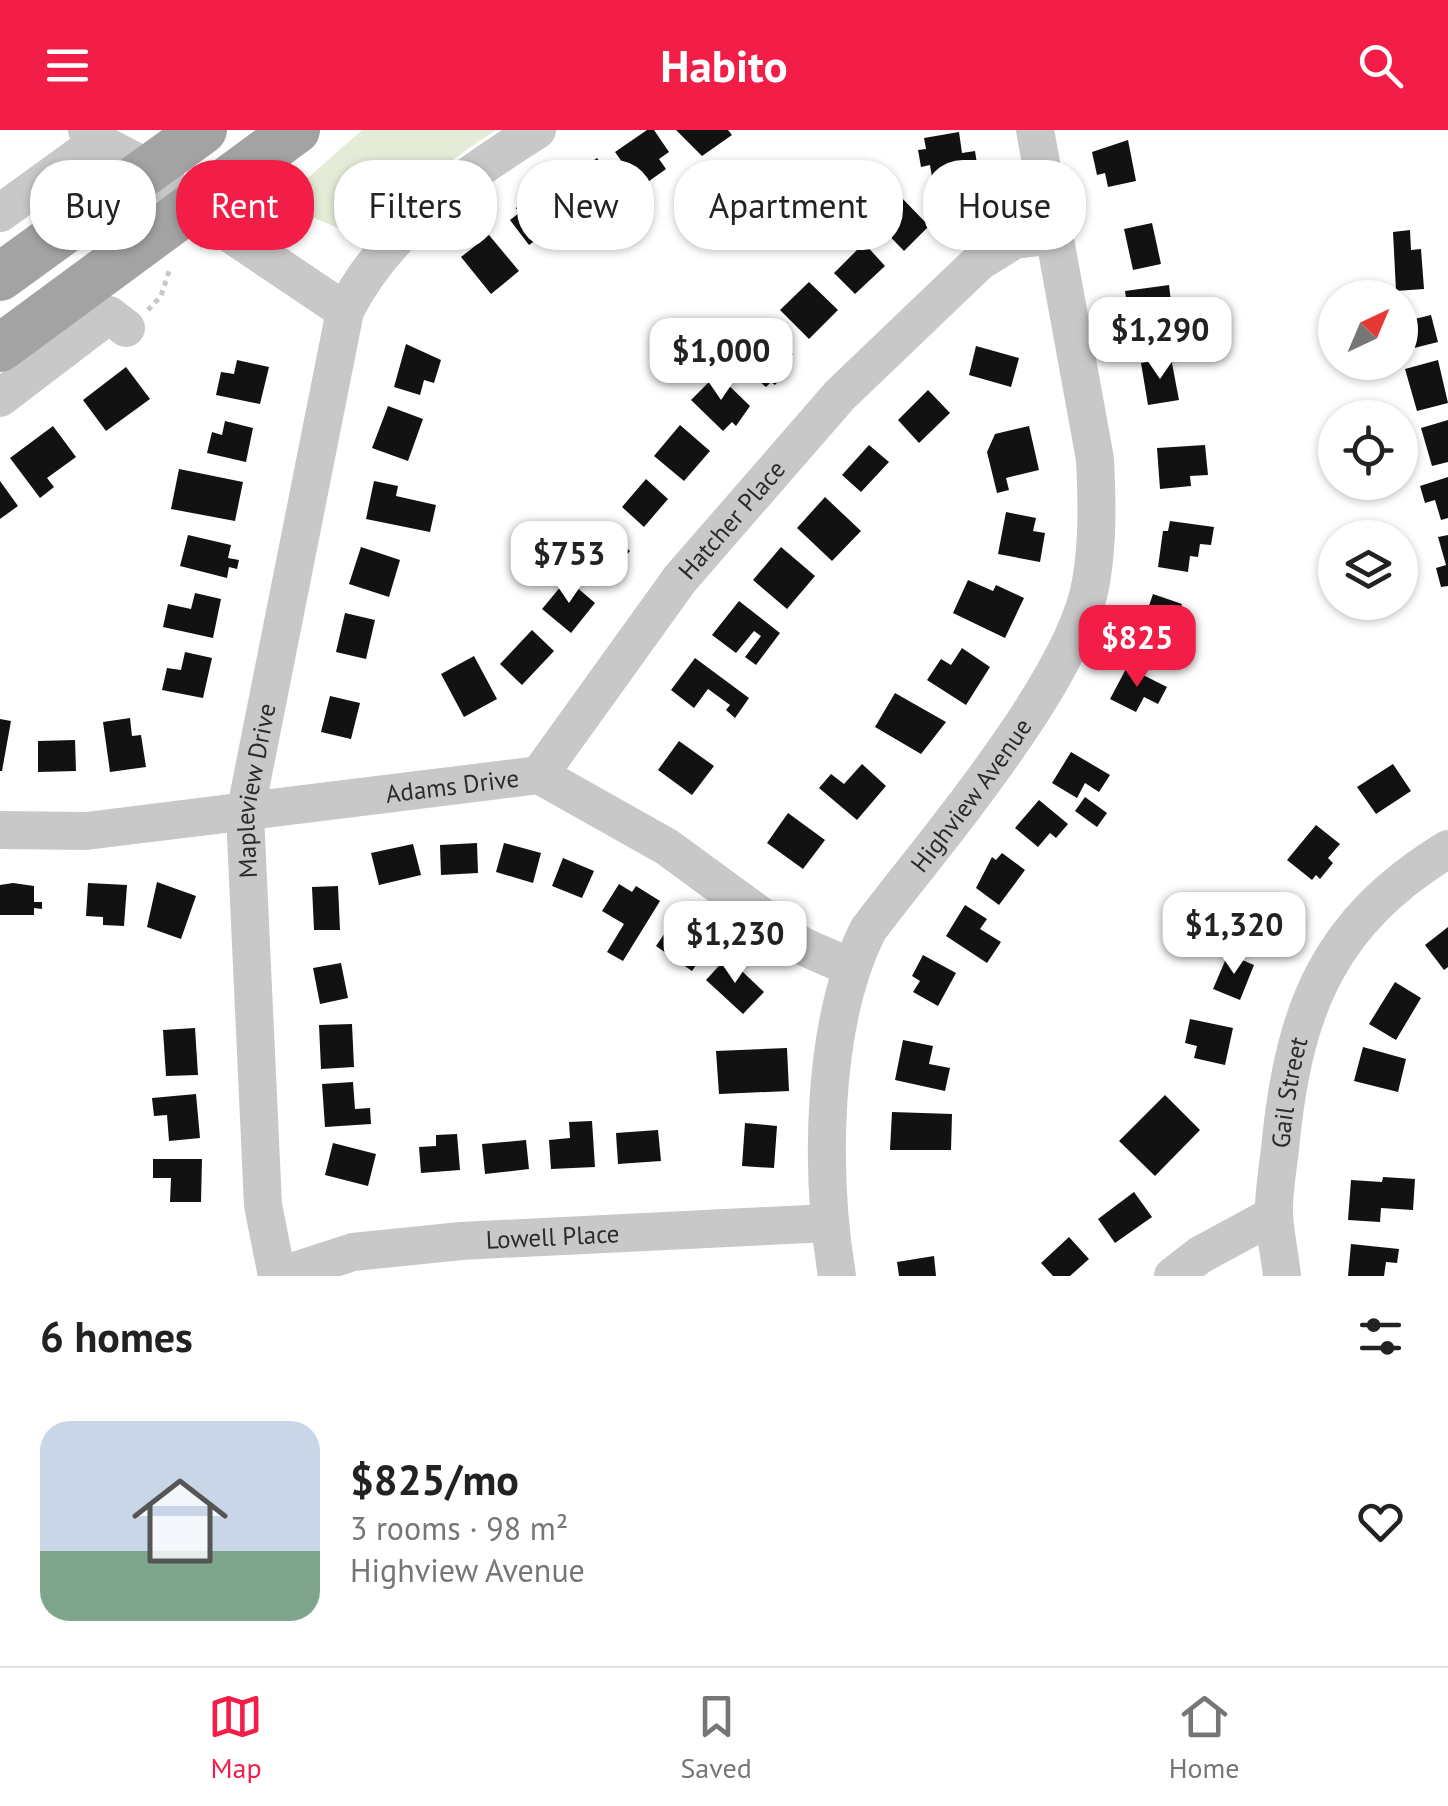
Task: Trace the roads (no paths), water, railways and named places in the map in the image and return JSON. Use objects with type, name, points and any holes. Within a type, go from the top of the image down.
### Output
[{"type":"main road","points":[[156,165],[203,130]]},
{"type":"main road","points":[[256,160],[296,130]]},
{"type":"main road","points":[[0,348],[176,220]]},
{"type":"main road","points":[[0,278],[39,250]]},
{"type":"street","points":[[254,250],[345,311],[356,288],[401,232],[466,175],[537,130]]},
{"type":"street","name":"Highview Avenue","points":[[1035,130],[1040,160]]},
{"type":"street","points":[[0,212],[93,136],[134,160]]},
{"type":"street","points":[[156,175],[176,193]]},
{"type":"street","name":"Hatcher Place","points":[[539,775],[680,579],[840,395],[979,262],[998,250]]},
{"type":"street","name":"Highview Avenue","points":[[837,1276],[828,1223],[830,1096],[850,968],[868,930],[1054,673],[1091,584],[1098,513],[1094,459],[1057,250]]},
{"type":"street","name":"Mapleview Drive","points":[[278,1276],[263,1205],[245,814],[345,311]]},
{"type":"street","points":[[0,398],[109,316],[136,320]]},
{"type":"street","name":"Adams Drive","points":[[0,830],[86,831],[539,775],[667,847],[802,946],[850,968]]},
{"type":"street","name":"Gail Street","points":[[1282,1276],[1274,1215],[1288,1071],[1302,1021],[1326,967],[1366,910],[1448,849]]},
{"type":"street","points":[[1173,1276],[1200,1255],[1274,1215]]},
{"type":"street","name":"Lowell Place","points":[[278,1276],[353,1252],[461,1240],[828,1223]]}]
